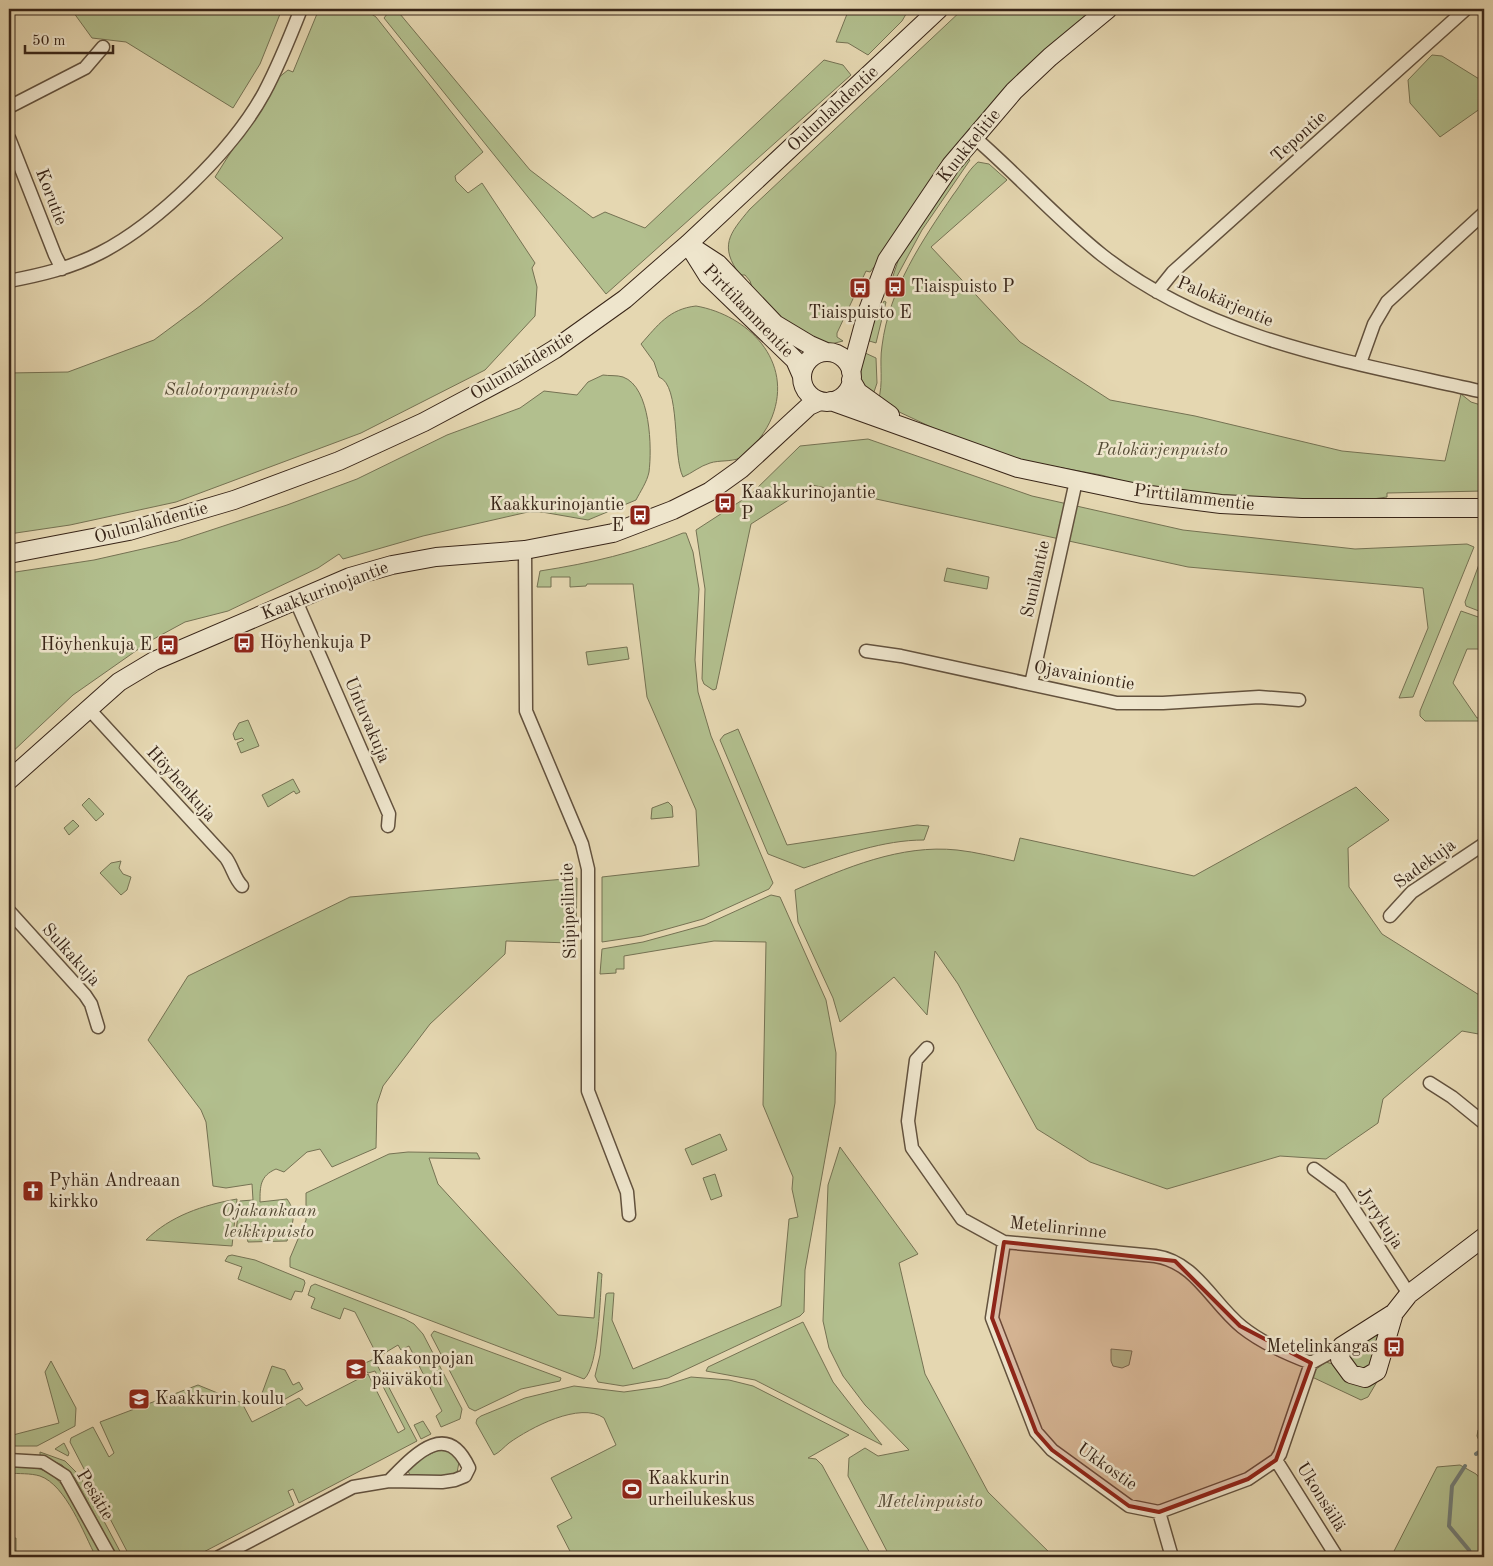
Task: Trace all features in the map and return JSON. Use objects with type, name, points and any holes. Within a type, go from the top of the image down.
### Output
[{"type":"street","points":[[9,281],[62,269],[100,253],[136,230],[192,183],[232,141],[263,94],[285,51],[301,9]]},
{"type":"street","name":"Oulunlahdentie","points":[[9,554],[128,531],[215,506],[356,453],[424,422],[514,374],[556,349],[625,299],[688,244],[939,9]]},
{"type":"street","name":"Kuukkelitie","points":[[851,376],[867,312],[887,260],[951,165],[1014,91],[1050,57],[1108,9]]},
{"type":"street","name":"Tepontie","points":[[1158,292],[1173,272],[1466,9]]},
{"type":"street","points":[[9,107],[85,68],[103,47]]},
{"type":"street","name":"Palokärjentie","points":[[974,137],[1102,255],[1158,292],[1222,324],[1283,344],[1484,392]]},
{"type":"street","name":"Korutie","points":[[9,138],[54,255],[62,269]]},
{"type":"street","points":[[1360,363],[1374,324],[1387,302],[1484,213]]},
{"type":"street","name":"Pirttilammentie","points":[[688,244],[718,264],[775,324],[810,346],[830,352]]},
{"type":"street","name":"Pirttilammentie","points":[[688,244],[708,276],[796,360],[802,380]]},
{"type":"street","name":"Kuukkelitie","points":[[830,352],[849,339],[867,312]]},
{"type":"street","points":[[830,352],[848,364],[851,376],[844,395],[825,401],[808,394],[802,380],[804,366],[808,359],[830,352]]},
{"type":"street","name":"Pirttilammentie","points":[[851,376],[858,392],[872,404],[914,429]]},
{"type":"street","name":"Kaakkurinojantie","points":[[779,432],[802,380]]},
{"type":"street","name":"Pirttilammentie","points":[[825,401],[914,429],[1018,468],[1142,494],[1221,504],[1302,508],[1484,508]]},
{"type":"street","name":"Kaakkurinojantie","points":[[9,780],[119,682],[154,661],[350,577],[392,564],[436,557],[525,550],[613,533],[678,508],[709,492],[741,469],[809,406],[825,401]]},
{"type":"street","name":"Sunilantie","points":[[1031,684],[1076,481]]},
{"type":"street","name":"Siipipeilintie","points":[[525,550],[526,711],[582,844],[588,870],[586,1076],[588,1091],[627,1192],[629,1215]]},
{"type":"street","name":"Untuvakuja","points":[[296,601],[389,814],[388,826]]},
{"type":"street","name":"Ojavainiontie","points":[[866,651],[901,656],[1133,704],[1258,697],[1299,700]]},
{"type":"street","name":"Höyhenkuja","points":[[88,708],[226,858],[233,868],[234,878],[242,886]]},
{"type":"street","name":"Sadekuja","points":[[1390,916],[1412,892],[1484,844]]},
{"type":"street","name":"Sulkakuja","points":[[9,911],[85,995],[91,1004],[98,1027]]},
{"type":"street","name":"Metelinrinne","points":[[927,1048],[916,1060],[908,1121],[912,1148],[962,1219],[1004,1242],[1155,1256],[1175,1261],[1188,1269],[1249,1333],[1310,1363]]},
{"type":"street","points":[[1430,1083],[1452,1096],[1484,1123]]},
{"type":"street","name":"Jyrykuja","points":[[1314,1169],[1340,1188],[1409,1294]]},
{"type":"street","points":[[1172,1557],[1159,1512],[1248,1478],[1276,1460],[1280,1454],[1310,1363],[1342,1346],[1394,1313],[1409,1294],[1484,1237]]},
{"type":"street","name":"Ukkostie","points":[[1004,1242],[992,1318],[1036,1432],[1052,1450],[1129,1506],[1159,1512]]},
{"type":"street","points":[[1342,1346],[1339,1354],[1347,1370],[1358,1377],[1370,1377],[1378,1367],[1394,1313]]},
{"type":"street","points":[[219,1557],[352,1487],[390,1481],[455,1480],[465,1476],[469,1468],[464,1456],[453,1446],[443,1443],[434,1444],[415,1455],[390,1481]]},
{"type":"street","name":"Pesätie","points":[[9,1460],[43,1462],[65,1476],[110,1557]]},
{"type":"street","name":"Ukonsäilä","points":[[1276,1460],[1335,1554]]},
{"type":"highlighted area","points":[[1004,1242],[1175,1261],[1240,1326],[1311,1363],[1276,1460],[1248,1479],[1159,1512],[1129,1506],[1052,1450],[1036,1432],[992,1318]]},
{"type":"green space","points":[[71,9],[282,9],[260,64],[233,108],[126,42],[92,38]]},
{"type":"green space","name":"Salotorpanpuisto","points":[[319,9],[364,9],[376,17],[483,152],[455,176],[456,181],[468,193],[482,183],[535,263],[532,268],[537,287],[535,316],[485,370],[361,433],[176,502],[70,525],[9,534],[9,373],[68,372],[154,340],[200,306],[283,238],[215,177],[278,78],[288,70],[293,72]]},
{"type":"green space","points":[[391,9],[403,9],[400,14],[530,170],[593,218],[605,212],[645,228],[824,60],[843,65],[851,75],[606,294],[384,18]]},
{"type":"green space","points":[[849,9],[909,9],[902,21],[868,55],[848,43],[836,42]]},
{"type":"green space","points":[[963,9],[1097,9],[1046,52],[870,272],[866,271],[837,333],[837,337],[843,341],[827,345],[788,326],[753,290],[750,281],[745,275],[740,275],[734,265],[728,248],[729,240],[750,209]]},
{"type":"green space","points":[[1432,55],[1442,56],[1484,82],[1484,106],[1440,137],[1410,103],[1408,80]]},
{"type":"green space","points":[[966,157],[970,160],[922,230],[895,280],[892,279],[901,252]]},
{"type":"green space","name":"Palokärjenpuisto","points":[[978,162],[989,164],[1007,180],[931,247],[1020,342],[1110,400],[1195,416],[1342,451],[1445,461],[1461,394],[1471,402],[1484,406],[1484,491],[1387,493],[1387,497],[1344,503],[1268,501],[1157,490],[1101,475],[1019,460],[965,443],[878,402],[881,387],[881,353],[886,325],[899,285],[930,230],[968,173]]},
{"type":"green space","points":[[884,301],[886,302],[876,343],[866,340]]},
{"type":"green space","points":[[696,306],[715,311],[733,319],[749,330],[762,344],[771,360],[777,377],[777,397],[767,428],[755,445],[745,454],[740,458],[706,464],[683,477],[670,393],[666,383],[659,377],[654,362],[641,344],[671,314]]},
{"type":"green space","points":[[863,352],[876,358],[877,383],[872,398],[860,380]]},
{"type":"green space","points":[[603,375],[623,377],[632,383],[639,393],[648,420],[649,472],[636,500],[588,520],[542,512],[528,512],[423,536],[343,559],[339,554],[318,568],[228,611],[185,622],[150,641],[73,695],[9,755],[9,573],[94,560],[178,541],[287,505],[357,479],[447,435],[520,408],[544,391],[577,395],[588,382]]},
{"type":"green space","points":[[868,439],[1032,496],[1183,530],[1355,549],[1467,544],[1474,547],[1413,697],[1399,698],[1428,628],[1423,588],[1188,567],[812,485],[751,524],[716,689],[713,690],[704,684],[702,679],[705,589],[696,530],[750,495],[800,446]]},
{"type":"green space","points":[[686,533],[693,552],[699,589],[695,660],[698,692],[711,736],[773,883],[769,889],[703,919],[642,936],[602,942],[602,877],[699,866],[696,810],[647,697],[633,584],[587,584],[586,586],[570,587],[570,577],[551,577],[551,587],[537,587],[540,571],[613,556]]},
{"type":"green space","points":[[1484,551],[1484,613],[1466,606],[1465,602]]},
{"type":"green space","points":[[947,568],[989,577],[987,589],[944,581]]},
{"type":"green space","points":[[1461,611],[1484,619],[1484,649],[1467,649],[1453,683],[1477,718],[1484,717],[1484,721],[1425,721],[1420,716],[1420,711]]},
{"type":"green space","points":[[627,647],[629,659],[588,665],[586,652]]},
{"type":"green space","points":[[248,720],[259,746],[241,753],[237,743],[244,740],[242,738],[235,740],[233,734],[239,723]]},
{"type":"green space","points":[[738,729],[787,845],[917,825],[929,826],[924,840],[878,845],[804,868],[768,854],[720,740],[724,735]]},
{"type":"green space","points":[[293,779],[300,792],[296,794],[294,791],[268,807],[262,795]]},
{"type":"green space","points":[[1356,787],[1389,820],[1348,848],[1349,887],[1382,934],[1484,998],[1484,1035],[1462,1031],[1383,1099],[1378,1123],[1326,1159],[1280,1156],[1167,1189],[1090,1162],[1037,1129],[958,984],[935,951],[927,1015],[894,977],[840,1022],[833,998],[798,922],[795,890],[853,866],[894,854],[936,849],[978,853],[1014,861],[1020,838],[1194,876]]},
{"type":"green space","points":[[89,798],[104,814],[96,821],[82,805]]},
{"type":"green space","points":[[668,802],[672,806],[673,817],[651,819],[652,808]]},
{"type":"green space","points":[[73,820],[79,826],[69,835],[64,828]]},
{"type":"green space","points":[[121,861],[119,868],[123,874],[131,877],[127,890],[121,895],[100,873],[111,863]]},
{"type":"green space","name":"Ojakankaan leikkipuisto","points":[[577,878],[576,941],[571,943],[506,941],[505,954],[430,1024],[383,1086],[377,1104],[376,1148],[332,1167],[320,1149],[307,1152],[284,1172],[276,1169],[264,1178],[261,1186],[260,1202],[287,1199],[290,1204],[293,1220],[287,1241],[248,1242],[246,1233],[236,1231],[240,1201],[253,1200],[252,1184],[226,1188],[213,1186],[206,1122],[201,1110],[148,1040],[188,976],[350,897]]},
{"type":"green space","points":[[771,895],[780,897],[826,1000],[836,1053],[835,1103],[805,1270],[804,1312],[800,1316],[668,1378],[623,1386],[598,1382],[595,1376],[600,1355],[606,1294],[608,1293],[614,1293],[612,1320],[633,1369],[781,1306],[789,1219],[798,1217],[792,1189],[793,1177],[763,1105],[766,942],[714,941],[624,956],[624,969],[616,969],[616,973],[600,974],[602,949],[643,942],[705,925]]},
{"type":"green space","points":[[720,1134],[727,1150],[692,1165],[685,1149]]},
{"type":"green space","name":"Metelinpuisto","points":[[840,1147],[918,1254],[899,1263],[925,1374],[988,1492],[1054,1557],[890,1557],[848,1476],[849,1458],[865,1448],[878,1456],[909,1450],[865,1405],[843,1376],[829,1348],[823,1321],[828,1185]]},
{"type":"green space","points":[[408,1152],[477,1153],[480,1159],[429,1158],[438,1184],[558,1315],[594,1318],[598,1272],[602,1274],[596,1346],[589,1372],[584,1379],[290,1267],[290,1258],[306,1220],[306,1193],[389,1154]]},
{"type":"green space","points":[[715,1174],[722,1196],[711,1200],[703,1178]]},
{"type":"green space","points":[[237,1199],[232,1246],[146,1240],[176,1218],[200,1208]]},
{"type":"green space","points":[[232,1255],[255,1260],[304,1280],[302,1292],[295,1291],[291,1300],[238,1279],[242,1267],[225,1261],[228,1256]]},
{"type":"green space","points":[[315,1284],[414,1324],[423,1334],[462,1409],[460,1419],[441,1427],[436,1416],[442,1411],[409,1346],[401,1350],[398,1345],[378,1357],[355,1312],[344,1308],[340,1319],[311,1308],[315,1298],[308,1295],[311,1286]]},
{"type":"green space","points":[[803,1322],[833,1382],[882,1445],[755,1380],[706,1371],[708,1367]]},
{"type":"green space","points":[[1382,1329],[1370,1367],[1364,1370],[1357,1370],[1350,1359],[1349,1352]]},
{"type":"green space","points":[[434,1331],[561,1378],[560,1381],[521,1389],[475,1411],[469,1408],[431,1335]]},
{"type":"green space","points":[[1111,1349],[1132,1351],[1129,1365],[1122,1368],[1113,1366]]},
{"type":"green space","points":[[374,1359],[417,1441],[299,1503],[293,1489],[288,1491],[294,1505],[194,1557],[130,1557],[70,1442],[71,1438],[93,1427],[109,1457],[114,1453],[100,1422],[198,1385],[242,1403],[252,1422],[299,1398],[306,1406],[368,1374],[398,1433],[405,1429],[375,1371],[368,1373],[363,1367],[363,1364]]},
{"type":"green space","points":[[51,1361],[76,1408],[75,1426],[37,1446],[9,1446],[9,1436],[59,1423],[45,1372]]},
{"type":"green space","points":[[1326,1362],[1378,1378],[1378,1380],[1368,1397],[1361,1400],[1312,1377],[1315,1370]]},
{"type":"green space","points":[[272,1366],[285,1370],[293,1385],[299,1382],[303,1389],[278,1403],[261,1396]]},
{"type":"green space","name":"Kaakkurin urheilukeskus","points":[[691,1377],[729,1380],[753,1386],[849,1435],[808,1458],[816,1459],[822,1465],[872,1557],[573,1557],[557,1526],[572,1518],[551,1478],[616,1445],[604,1418],[594,1414],[582,1413],[555,1418],[529,1430],[494,1455],[476,1423],[477,1419],[481,1416],[525,1398],[574,1386],[624,1392],[660,1387]]},
{"type":"green space","points":[[423,1421],[431,1434],[421,1439],[414,1425]]},
{"type":"green space","points":[[1484,1428],[1484,1452],[1477,1436],[1478,1430]]},
{"type":"green space","points":[[64,1443],[69,1453],[68,1456],[55,1449]]},
{"type":"green space","points":[[439,1450],[451,1451],[459,1462],[457,1473],[440,1476],[410,1475],[408,1471],[415,1461]]},
{"type":"green space","points":[[40,1452],[65,1461],[80,1476],[123,1557],[117,1557],[75,1478],[62,1465],[40,1455]]},
{"type":"green space","points":[[1460,1465],[1476,1474],[1484,1483],[1484,1557],[1391,1557],[1437,1467]]},
{"type":"green space","points":[[9,1467],[40,1469],[61,1483],[70,1494],[102,1557],[96,1557],[73,1511],[58,1489],[40,1476],[9,1473]]},
{"type":"green space","points":[[9,1538],[16,1538],[16,1557],[9,1557]]},
{"type":"waterway","points":[[1476,1454],[1484,1449]]},
{"type":"waterway","points":[[1465,1466],[1452,1486],[1449,1526],[1469,1550],[1472,1557]]},
{"type":"place","name":"Tiaispuisto P","points":[[895,287]]},
{"type":"place","name":"Tiaispuisto E","points":[[860,288]]},
{"type":"place","name":"Kaakkurinojantie P","points":[[725,503]]},
{"type":"place","name":"Kaakkurinojantie E","points":[[640,515]]},
{"type":"place","name":"Höyhenkuja P","points":[[244,643]]},
{"type":"place","name":"Höyhenkuja E","points":[[168,645]]},
{"type":"place","name":"Pyhän Andreaan kirkko","points":[[33,1191]]},
{"type":"place","name":"Metelinkangas","points":[[1394,1347]]},
{"type":"place","name":"Kaakonpojan päiväkoti","points":[[356,1369]]},
{"type":"place","name":"Kaakkurin koulu","points":[[139,1399]]},
{"type":"place","name":"Kaakkurin urheilukeskus","points":[[632,1489]]}]
